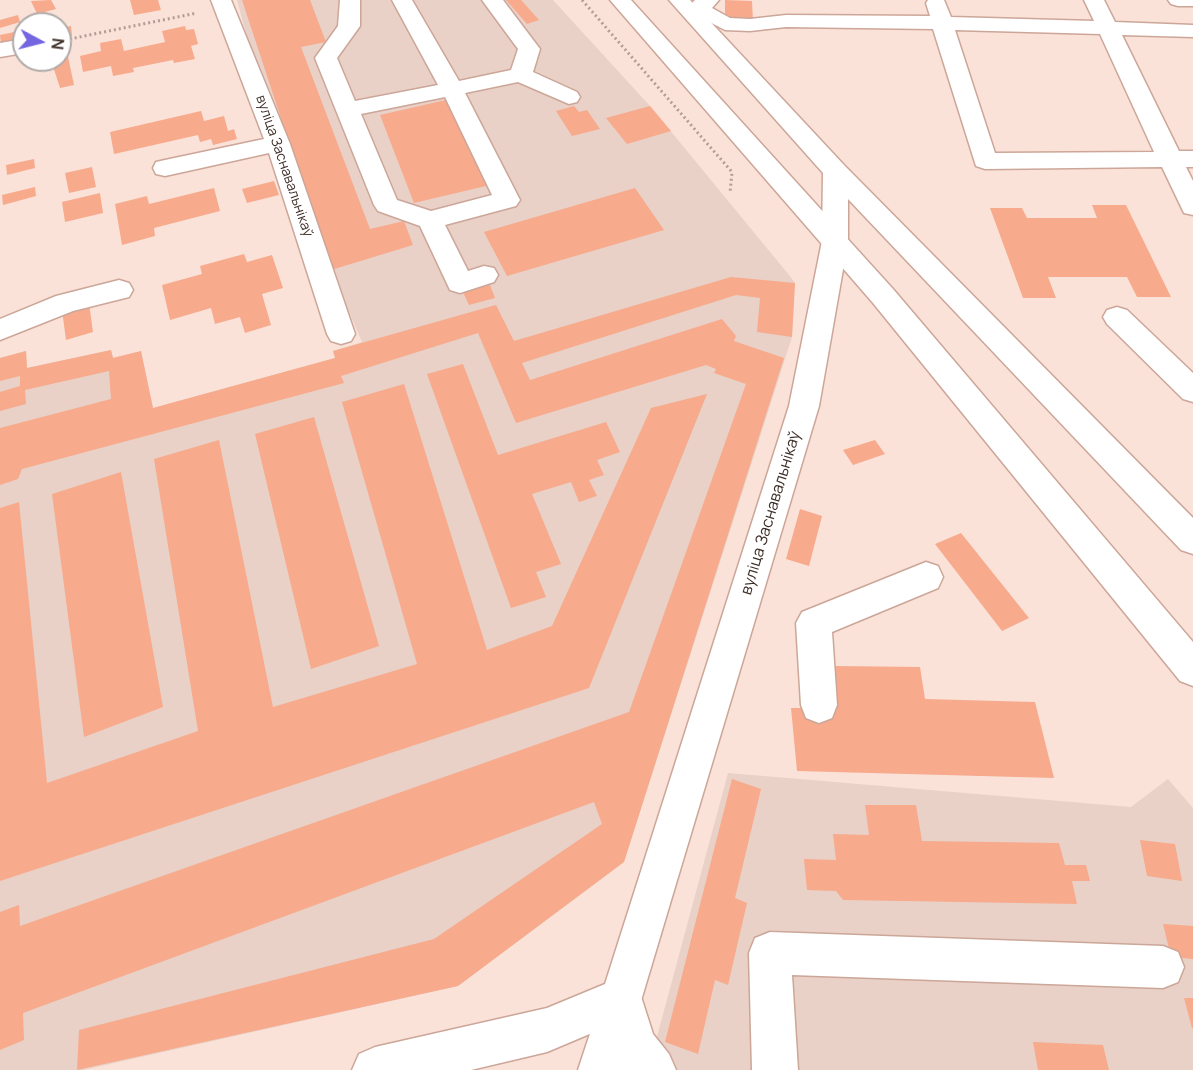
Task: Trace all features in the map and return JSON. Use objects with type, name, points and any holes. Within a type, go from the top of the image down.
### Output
[{"type":"main road","points":[[350,0],[349,26],[326,58],[387,205],[430,220],[507,200],[452,89],[402,0]]},
{"type":"main road","points":[[492,0],[530,49],[521,75]]},
{"type":"main road","points":[[620,0],[835,241],[1193,669]]},
{"type":"main road","points":[[936,0],[985,161],[1181,159]]},
{"type":"main road","points":[[1094,0],[1107,29],[1181,159],[1193,207]]},
{"type":"main road","points":[[1178,0],[1193,0]]},
{"type":"main road","name":"вуліца Заснавальнікаў","points":[[223,4],[278,144],[340,334]]},
{"type":"main road","points":[[693,4],[725,24],[750,25],[786,21],[1193,30]]},
{"type":"main road","points":[[693,4],[835,171],[1193,540]]},
{"type":"main road","points":[[347,110],[521,75],[569,97]]},
{"type":"main road","points":[[165,168],[278,144]]},
{"type":"main road","name":"вуліца Заснавальнікаў","points":[[601,1070],[804,406],[835,241],[835,171]]},
{"type":"main road","points":[[430,220],[460,283],[484,274]]},
{"type":"main road","points":[[0,330],[66,303],[119,290]]},
{"type":"main road","points":[[1118,317],[1193,391]]},
{"type":"main road","points":[[819,705],[814,623],[926,577]]},
{"type":"main road","points":[[776,1070],[770,953],[1163,967]]},
{"type":"main road","points":[[375,1070],[547,1030],[622,999],[634,1045],[653,1070]]},
{"type":"path","points":[[582,0],[732,172],[730,193]]},
{"type":"path","points":[[72,38],[223,4]]},
{"type":"shaded area","points":[[237,0],[553,0],[650,106],[795,283],[792,337],[624,862],[458,986],[83,1070],[0,1070],[0,358],[26,351],[27,368],[111,350],[113,358],[141,351],[153,408],[335,358],[333,351],[362,342],[331,270],[252,56]]},
{"type":"shaded area","points":[[728,773],[1131,807],[1168,779],[1193,808],[1193,1070],[648,1070]]},
{"type":"building","points":[[51,0],[56,9],[36,12],[31,1]]},
{"type":"building","points":[[130,0],[158,0],[161,10],[134,15]]},
{"type":"building","points":[[242,0],[310,0],[326,42],[301,47],[370,229],[404,221],[413,245],[331,270]]},
{"type":"building","points":[[506,0],[521,0],[539,20],[527,24]]},
{"type":"building","points":[[725,0],[752,1],[753,21],[725,20]]},
{"type":"building","points":[[12,17],[12,24],[0,28],[0,20]]},
{"type":"building","points":[[185,26],[186,30],[194,29],[198,44],[191,46],[195,59],[174,63],[173,60],[133,68],[134,72],[113,76],[111,66],[83,72],[80,56],[101,51],[100,43],[121,39],[124,51],[165,42],[162,31]]},
{"type":"building","points":[[12,32],[12,42],[1,45],[0,35]]},
{"type":"building","points":[[55,72],[71,72],[74,85],[60,88]]},
{"type":"building","points":[[450,99],[490,185],[414,203],[380,115]]},
{"type":"building","points":[[574,106],[579,112],[587,110],[600,129],[572,136],[556,111]]},
{"type":"building","points":[[650,106],[671,131],[627,144],[606,118]]},
{"type":"building","points":[[201,111],[204,121],[224,116],[228,131],[234,129],[237,139],[213,145],[211,139],[200,142],[198,135],[114,154],[110,132]]},
{"type":"building","points":[[34,159],[35,168],[7,175],[6,165]]},
{"type":"building","points":[[92,167],[96,187],[69,193],[65,173]]},
{"type":"building","points":[[274,181],[279,195],[247,203],[242,189]]},
{"type":"building","points":[[35,187],[36,196],[3,205],[2,195]]},
{"type":"building","points":[[214,188],[220,211],[154,228],[155,236],[122,245],[115,204],[147,196],[149,204]]},
{"type":"building","points":[[635,188],[664,230],[507,276],[484,232]]},
{"type":"building","points":[[100,193],[103,213],[65,222],[62,202]]},
{"type":"building","points":[[1092,205],[1126,205],[1171,297],[1137,297],[1127,277],[1048,277],[1056,298],[1023,298],[990,208],[1022,208],[1027,218],[1097,218]]},
{"type":"building","points":[[244,254],[247,262],[272,255],[283,288],[262,294],[271,325],[245,333],[240,317],[215,324],[211,308],[170,320],[162,285],[202,274],[200,266]]},
{"type":"building","points":[[731,277],[795,283],[792,337],[757,332],[760,298],[736,295],[522,363],[530,380],[722,319],[736,336],[734,341],[784,358],[624,862],[458,986],[77,1070],[79,1030],[434,939],[602,824],[594,802],[23,1013],[24,1040],[0,1050],[0,912],[19,905],[20,926],[629,712],[746,384],[714,373],[716,369],[706,365],[516,423],[478,333],[341,376],[344,383],[22,469],[18,479],[0,485],[0,428],[111,399],[109,371],[25,390],[26,404],[0,411],[0,392],[20,386],[20,376],[0,381],[0,358],[26,351],[27,368],[111,350],[113,358],[141,351],[153,408],[335,358],[333,351],[496,305],[514,341]]},
{"type":"building","points":[[490,285],[495,298],[469,305],[463,292]]},
{"type":"building","points":[[89,303],[93,332],[66,340],[62,310]]},
{"type":"building","points":[[463,364],[498,455],[606,422],[620,452],[597,460],[604,475],[589,480],[597,496],[579,502],[571,482],[532,494],[561,564],[536,572],[546,597],[511,608],[427,374]]},
{"type":"building","points":[[404,384],[487,650],[552,626],[651,408],[707,394],[589,688],[0,881],[0,508],[19,502],[47,783],[198,731],[154,459],[219,440],[273,707],[417,664],[342,402]]},
{"type":"building","points":[[314,417],[379,646],[311,669],[255,434]]},
{"type":"building","points":[[875,440],[885,454],[853,465],[843,450]]},
{"type":"building","points":[[121,472],[163,707],[84,737],[52,494]]},
{"type":"building","points":[[800,509],[822,516],[809,566],[786,559]]},
{"type":"building","points":[[961,533],[1029,618],[1002,631],[935,544]]},
{"type":"building","points":[[833,666],[920,667],[925,699],[1035,702],[1054,778],[797,771],[791,708],[823,708],[822,698],[837,698]]},
{"type":"building","points":[[732,779],[761,789],[735,898],[747,903],[728,985],[715,980],[698,1054],[665,1042]]},
{"type":"building","points":[[865,805],[916,805],[922,841],[1059,843],[1065,865],[1086,865],[1090,881],[1072,881],[1077,904],[843,900],[836,891],[807,890],[804,859],[836,860],[833,834],[869,835]]},
{"type":"building","points":[[1140,840],[1175,844],[1182,881],[1147,876]]},
{"type":"building","points":[[1163,924],[1193,926],[1193,959],[1171,957]]},
{"type":"building","points":[[1184,998],[1193,998],[1193,1028],[1192,1028]]},
{"type":"building","points":[[1033,1042],[1103,1045],[1109,1070],[1038,1070]]}]
